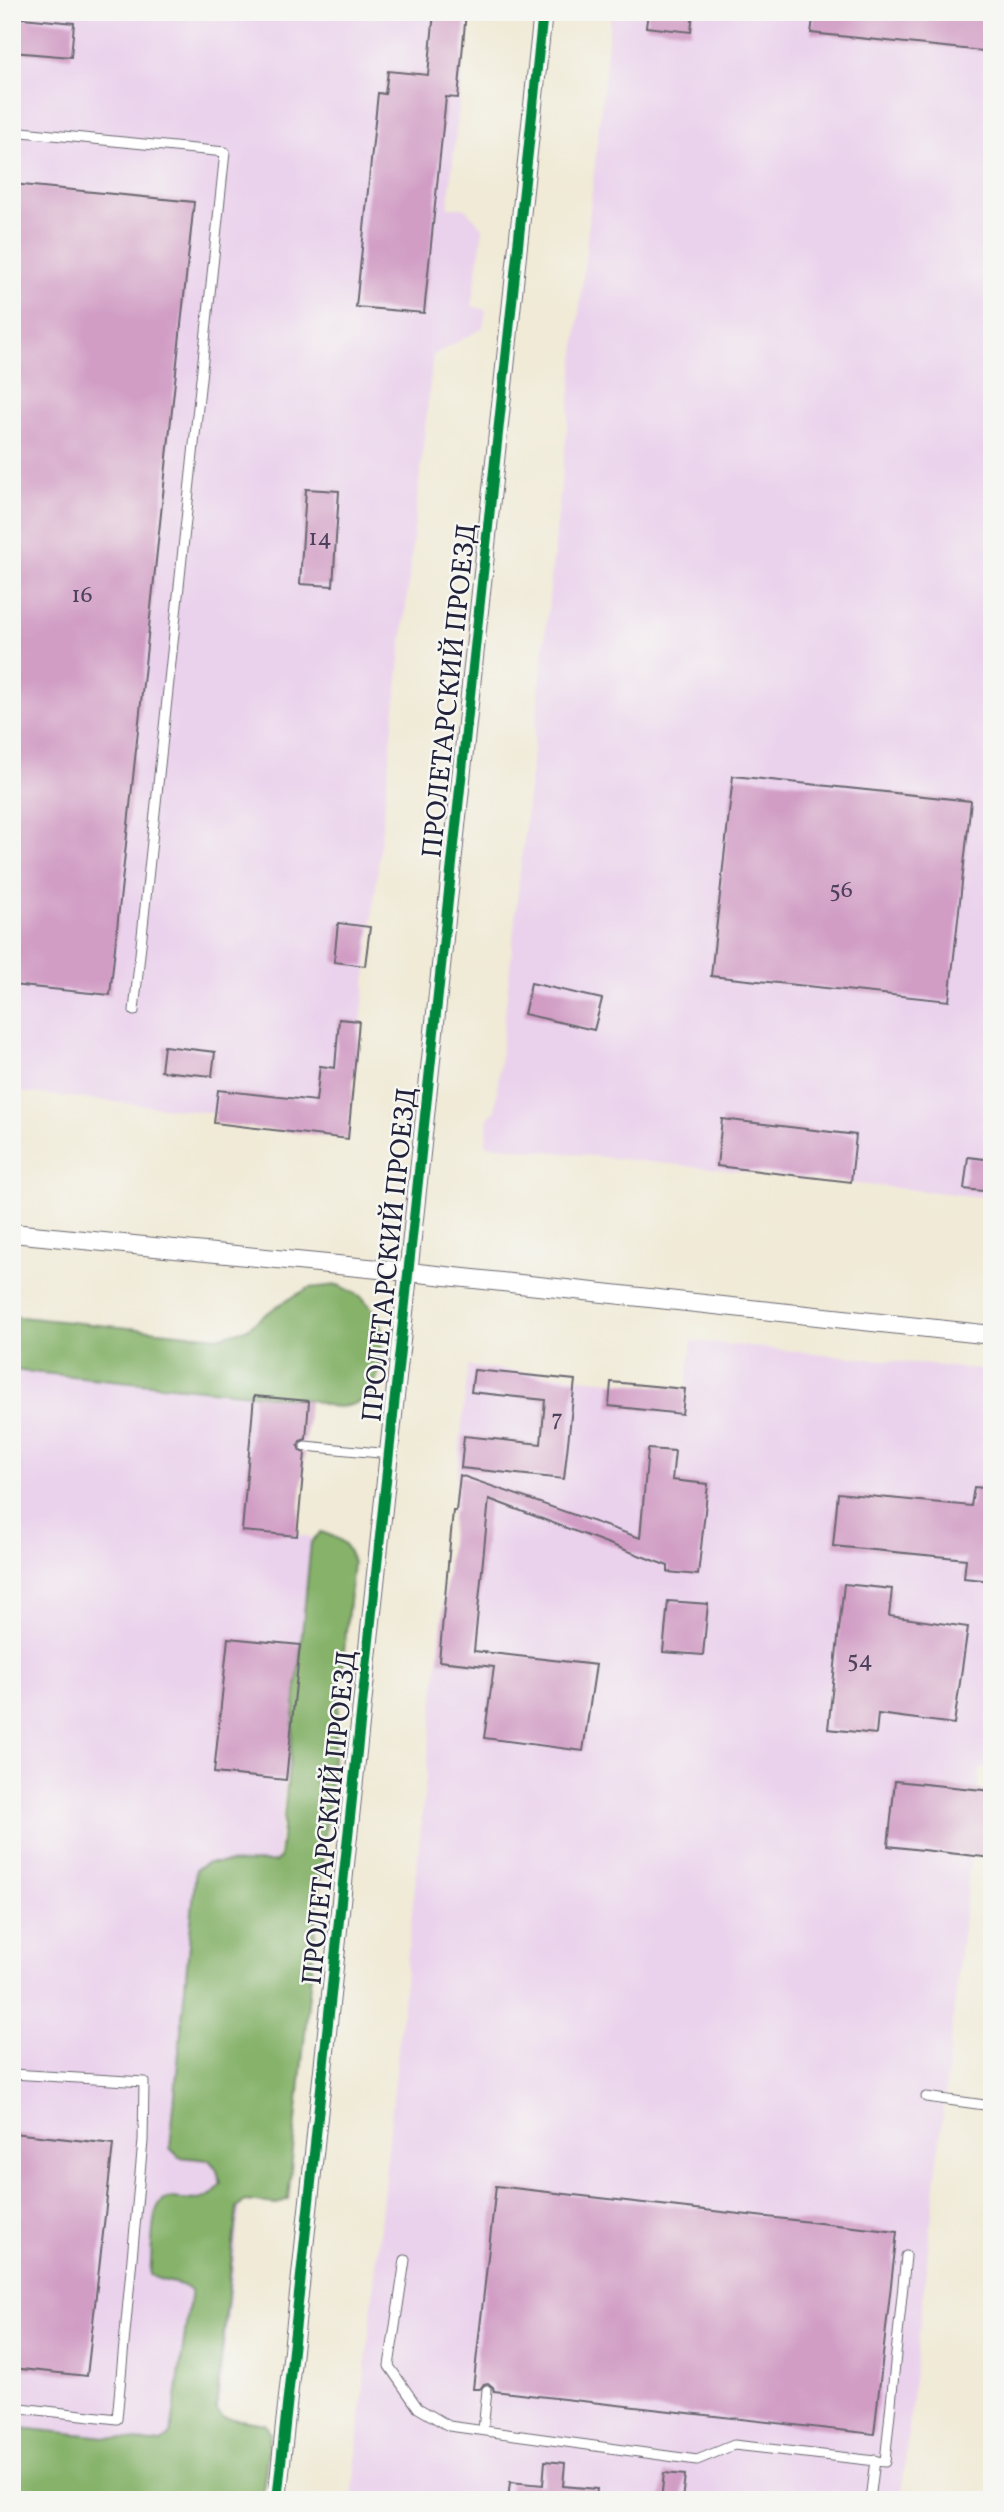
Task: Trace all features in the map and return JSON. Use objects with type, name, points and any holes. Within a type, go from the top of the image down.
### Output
[{"type":"street","name":"ПРОЛЕТАРСКИЙ ПРОЕЗД","points":[[277,2500],[543,12]]},
{"type":"street","points":[[12,1233],[410,1272],[992,1335]]},
{"type":"lane","points":[[12,131],[225,152],[134,1011]]},
{"type":"lane","points":[[305,1446],[390,1454]]},
{"type":"lane","points":[[12,2074],[144,2082],[143,2141],[117,2419],[12,2407]]},
{"type":"lane","points":[[926,2097],[992,2106]]},
{"type":"lane","points":[[405,2260],[389,2366],[418,2408],[449,2426],[697,2460],[734,2445],[886,2462],[906,2256]]},
{"type":"lane","points":[[483,2430],[487,2390]]},
{"type":"lane","points":[[870,2500],[875,2460]]},
{"type":"shaded area","points":[[12,12],[469,12],[448,207],[465,208],[483,229],[472,306],[486,310],[483,328],[433,355],[356,1070],[320,1066],[316,1101],[235,1092],[216,1113],[12,1091]]},
{"type":"shaded area","points":[[611,12],[992,12],[992,1198],[486,1145],[488,1118],[495,1110]]},
{"type":"shaded area","points":[[692,1341],[992,1371],[992,1766],[980,1769],[901,2500],[352,2500],[468,1366],[686,1389]]},
{"type":"shaded area","points":[[12,1371],[309,1401],[297,1535],[311,1537],[209,2500],[12,2481]]},
{"type":"green space","points":[[338,1285],[362,1297],[381,1319],[382,1364],[369,1397],[347,1406],[334,1407],[311,1400],[12,1370],[12,1316],[218,1337],[246,1329],[277,1306],[309,1288]]},
{"type":"green space","points":[[321,1532],[342,1542],[353,1563],[288,2199],[277,2204],[245,2201],[237,2208],[216,2409],[222,2417],[265,2424],[270,2432],[262,2500],[12,2500],[12,2427],[162,2443],[171,2435],[191,2290],[150,2275],[155,2215],[162,2202],[177,2198],[204,2198],[213,2193],[221,2183],[216,2168],[209,2160],[179,2157],[170,2148],[196,1869],[208,1863],[275,1862],[280,1858],[311,1542]]},
{"type":"building","points":[[434,12],[466,12],[458,98],[446,97],[424,313],[356,307],[378,93],[385,94],[388,71],[428,75]]},
{"type":"building","points":[[648,12],[693,12],[691,32],[646,27]]},
{"type":"building","points":[[814,12],[992,12],[992,52],[811,33]]},
{"type":"building","points":[[12,17],[74,23],[71,57],[12,52]]},
{"type":"building","points":[[12,184],[194,202],[110,995],[12,985]]},
{"type":"building","points":[[306,489],[339,491],[333,586],[300,584]]},
{"type":"building","points":[[733,776],[971,801],[949,1001],[711,976]]},
{"type":"building","points":[[338,923],[370,927],[365,966],[334,962]]},
{"type":"building","points":[[531,983],[602,999],[594,1030],[524,1014]]},
{"type":"building","points":[[339,1019],[359,1021],[348,1139],[214,1123],[218,1090],[316,1101],[320,1066],[335,1068]]},
{"type":"building","points":[[164,1046],[215,1052],[212,1076],[161,1071]]},
{"type":"building","points":[[722,1119],[856,1135],[851,1182],[717,1166]]},
{"type":"building","points":[[968,1157],[992,1160],[992,1192],[964,1189]]},
{"type":"building","points":[[474,1370],[575,1380],[564,1479],[461,1468],[464,1436],[541,1444],[545,1400],[471,1392]]},
{"type":"building","points":[[611,1382],[685,1389],[682,1414],[609,1406]]},
{"type":"building","points":[[254,1396],[309,1401],[306,1439],[300,1441],[298,1446],[300,1451],[305,1453],[297,1536],[242,1531]]},
{"type":"building","points":[[648,1449],[675,1451],[672,1480],[708,1484],[698,1575],[668,1572],[668,1566],[489,1499],[474,1651],[596,1665],[583,1751],[484,1738],[494,1667],[439,1661],[453,1511],[456,1511],[460,1475],[640,1538]]},
{"type":"building","points":[[974,1487],[992,1489],[992,1581],[964,1578],[966,1559],[833,1546],[838,1493],[971,1506]]},
{"type":"building","points":[[844,1584],[892,1589],[889,1616],[968,1627],[954,1724],[878,1714],[876,1734],[828,1729]]},
{"type":"building","points":[[668,1601],[708,1604],[703,1655],[663,1652]]},
{"type":"building","points":[[228,1638],[300,1645],[286,1780],[214,1773]]},
{"type":"building","points":[[895,1781],[992,1791],[992,1858],[888,1846]]},
{"type":"building","points":[[12,2133],[113,2144],[87,2376],[12,2368]]},
{"type":"building","points":[[496,2186],[897,2232],[874,2434],[494,2391],[488,2383],[480,2389],[473,2389]]},
{"type":"building","points":[[545,2461],[565,2463],[563,2486],[597,2489],[596,2500],[508,2500],[510,2482],[543,2485]]},
{"type":"building","points":[[664,2473],[685,2475],[682,2500],[661,2500]]},
{"type":"cycle path","points":[[277,2500],[543,12]]}]
